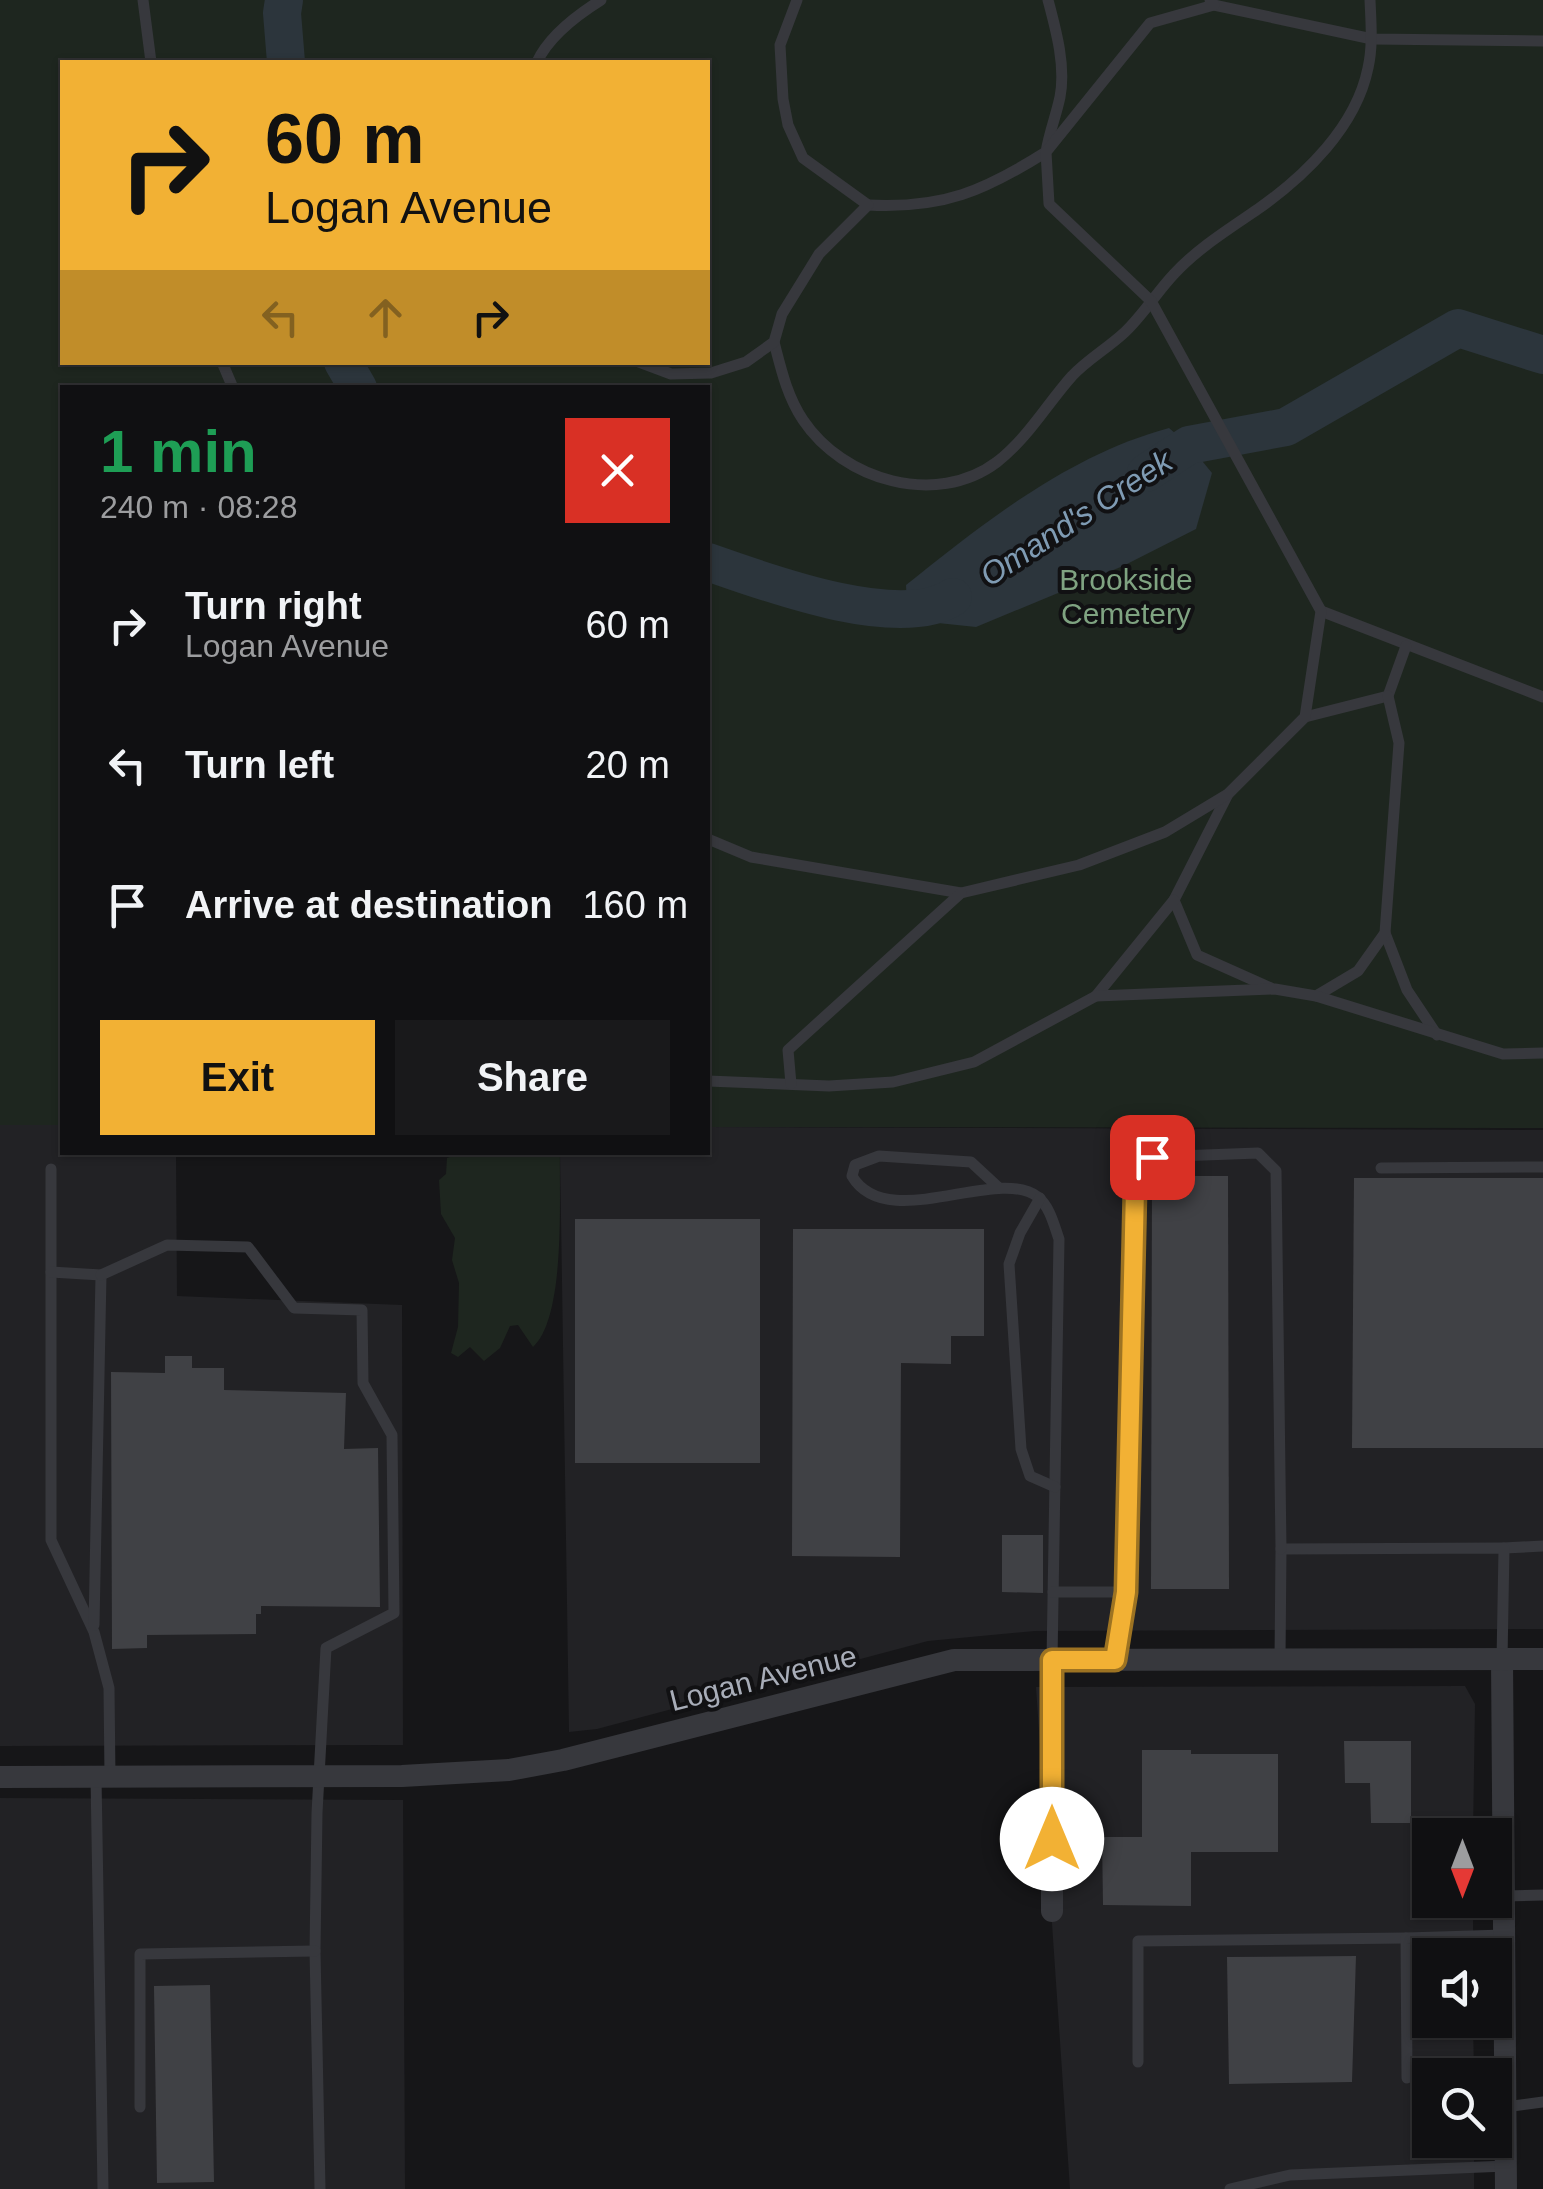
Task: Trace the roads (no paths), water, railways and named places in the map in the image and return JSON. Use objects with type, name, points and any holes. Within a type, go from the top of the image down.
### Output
[{"type":"street","name":"Logan Avenue","points":[[0,1777],[402,1776],[508,1770],[563,1760],[954,1660],[1543,1660]]},
{"type":"street","points":[[1052,1660],[1052,1910]]},
{"type":"street","points":[[1502,1660],[1503,1818]]},
{"type":"street","points":[[1504,1918],[1505,2058]]},
{"type":"lane","points":[[142,0],[151,60]]},
{"type":"lane","points":[[539,60],[543,50],[601,0]]},
{"type":"lane","points":[[797,0],[780,45],[782,99],[788,124],[803,158],[868,206],[940,203],[1003,177],[1046,152],[1150,24],[1212,2],[1372,39],[1543,41]]},
{"type":"lane","points":[[1048,0],[1061,75],[1060,96],[1046,152],[1049,204],[1152,301],[1321,611],[1305,717]]},
{"type":"lane","points":[[868,206],[819,254],[782,314],[774,342],[786,388],[802,418],[833,453],[859,469],[887,480],[918,485],[946,483],[996,463],[1046,412],[1072,376],[1125,332],[1174,273],[1202,247],[1273,199],[1329,144],[1360,95],[1368,69],[1372,39],[1370,0]]},
{"type":"lane","points":[[647,365],[670,374],[710,373],[746,362],[774,342]]},
{"type":"lane","points":[[1321,611],[1543,698]]},
{"type":"lane","points":[[1406,646],[1388,696],[1399,743],[1385,932],[1406,990],[1438,1035]]},
{"type":"lane","points":[[710,841],[750,857],[960,894],[1079,865],[1165,832],[1228,794],[1305,717],[1388,696]]},
{"type":"lane","points":[[710,1082],[829,1086],[893,1082],[974,1062],[1096,996],[1174,900],[1228,794]]},
{"type":"lane","points":[[791,1084],[788,1050],[960,894]]},
{"type":"lane","points":[[1174,900],[1197,955],[1275,989]]},
{"type":"lane","points":[[1316,996],[1358,972],[1385,932]]},
{"type":"lane","points":[[1096,996],[1275,989],[1316,996],[1503,1054],[1543,1053]]},
{"type":"lane","points":[[1115,1660],[1126,1592],[1135,1188],[1152,1157],[1258,1153],[1276,1170],[1280,1660]]},
{"type":"lane","points":[[998,1187],[971,1162],[879,1156],[855,1164],[852,1176],[858,1187],[905,1200],[938,1200],[998,1187],[1027,1191],[1040,1198],[1059,1239],[1052,1660]]},
{"type":"lane","points":[[1382,1168],[1543,1166]]},
{"type":"lane","points":[[51,1169],[51,1540],[94,1632],[109,1688],[103,1777],[103,2189]]},
{"type":"lane","points":[[1040,1198],[1020,1233],[1009,1264],[1021,1449],[1030,1476],[1055,1487]]},
{"type":"lane","points":[[51,1272],[101,1275],[167,1246],[248,1247],[294,1308],[362,1310],[363,1383],[392,1435],[394,1613],[326,1648],[315,1951],[320,2189]]},
{"type":"lane","points":[[94,1632],[101,1275]]},
{"type":"lane","points":[[1282,1548],[1543,1546]]},
{"type":"lane","points":[[1502,1660],[1504,1548]]},
{"type":"lane","points":[[1053,1592],[1126,1592]]},
{"type":"lane","points":[[1512,1896],[1543,1895]]},
{"type":"lane","points":[[1138,2062],[1138,1941],[1504,1935]]},
{"type":"lane","points":[[1406,1938],[1406,2078]]},
{"type":"lane","points":[[140,2107],[140,1954],[315,1951]]},
{"type":"lane","points":[[1512,2106],[1543,2102]]},
{"type":"lane","points":[[1230,2189],[1290,2174],[1506,2177]]},
{"type":"water","points":[[1169,428],[1212,473],[1196,529],[1123,566],[976,627],[919,621],[907,609],[906,585],[998,514],[1097,455]]},
{"type":"waterway","name":"Omand's Creek","points":[[284,0],[286,60]]},
{"type":"waterway","name":"Omand's Creek","points":[[1146,473],[1189,445],[1286,427],[1458,328],[1543,355]]},
{"type":"waterway","name":"Omand's Creek","points":[[345,365],[356,385]]},
{"type":"waterway","name":"Omand's Creek","points":[[710,563],[796,591],[867,607],[929,606],[953,597]]},
{"type":"park label","name":"Brookside Cemetery","points":[[1126,596]]}]
